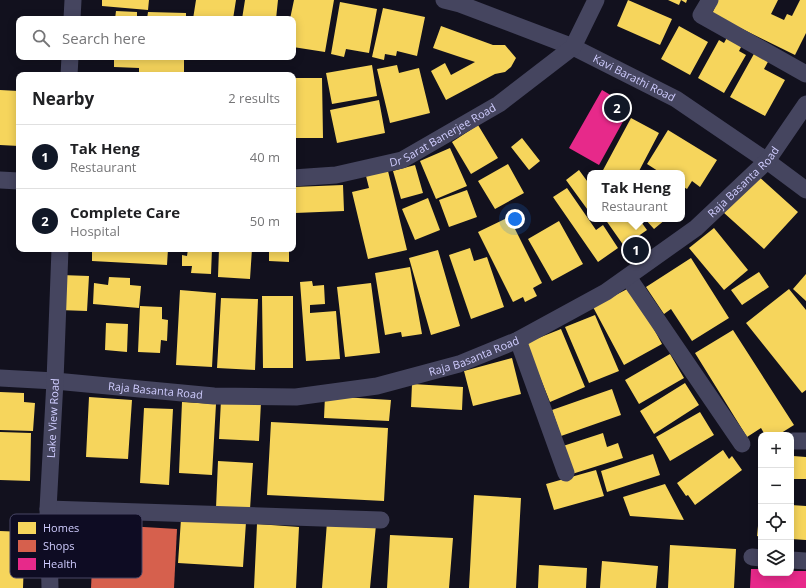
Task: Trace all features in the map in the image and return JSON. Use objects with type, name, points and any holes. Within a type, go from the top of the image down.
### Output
[{"type":"street","points":[[72,16],[73,0]]},
{"type":"street","name":"Kavi Barathi Road","points":[[444,0],[460,4],[573,47],[676,99],[767,161],[806,190]]},
{"type":"street","points":[[573,47],[596,0]]},
{"type":"street","points":[[710,0],[701,15],[806,74]]},
{"type":"street","name":"Dr Sarat Banerjee Road","points":[[296,178],[336,175],[402,160],[499,104],[573,47]]},
{"type":"street","points":[[69,72],[70,60]]},
{"type":"street","name":"Raja Basanta Road","points":[[0,378],[55,381],[214,396],[296,397],[377,386],[459,364],[518,340],[606,292],[696,228],[767,161],[806,104]]},
{"type":"street","points":[[0,180],[16,181]]},
{"type":"street","name":"Lake View Road","points":[[48,514],[60,252]]},
{"type":"street","points":[[628,277],[742,444]]},
{"type":"street","points":[[518,340],[566,473]]},
{"type":"street","points":[[48,509],[381,520]]},
{"type":"street","points":[[794,560],[806,561]]},
{"type":"street","name":"Lake View Road","points":[[50,578],[50,588]]},
{"type":"building: Homes","points":[[102,0],[149,0],[148,10],[102,6]]},
{"type":"building: Homes","points":[[196,0],[236,0],[233,16],[193,16]]},
{"type":"building: Homes","points":[[245,0],[278,0],[276,16],[242,16]]},
{"type":"building: Homes","points":[[294,0],[334,0],[325,52],[296,47],[296,16],[291,16]]},
{"type":"building: Homes","points":[[628,0],[672,19],[660,45],[617,26]]},
{"type":"building: Homes","points":[[668,0],[681,0],[679,5]]},
{"type":"building: Homes","points":[[718,0],[778,0],[771,14],[784,20],[787,14],[792,16],[800,0],[806,0],[806,33],[795,55],[712,14]]},
{"type":"building: Homes","points":[[340,2],[377,9],[369,53],[346,49],[344,57],[331,54]]},
{"type":"building: Homes","points":[[383,8],[425,17],[417,56],[397,51],[396,56],[385,54],[384,60],[372,57]]},
{"type":"building: Homes","points":[[116,11],[137,12],[137,16],[115,16]]},
{"type":"building: Homes","points":[[148,12],[186,13],[186,16],[147,16]]},
{"type":"building: Homes","points":[[441,26],[493,45],[505,45],[516,58],[511,67],[505,72],[495,74],[446,100],[431,71],[445,63],[451,75],[475,62],[433,48]]},
{"type":"building: Homes","points":[[679,26],[708,42],[690,75],[661,59]]},
{"type":"building: Homes","points":[[729,34],[742,45],[739,51],[746,55],[724,93],[698,78],[719,40],[724,43]]},
{"type":"building: Homes","points":[[755,52],[769,60],[764,69],[785,80],[765,116],[730,97]]},
{"type":"building: Homes","points":[[114,60],[184,60],[184,72],[139,72],[139,68],[114,67]]},
{"type":"building: Homes","points":[[372,65],[377,96],[332,104],[326,73]]},
{"type":"building: Homes","points":[[397,65],[399,73],[419,68],[430,113],[390,123],[377,69]]},
{"type":"building: Homes","points":[[296,78],[322,78],[323,138],[296,138]]},
{"type":"building: Homes","points":[[0,90],[16,91],[16,146],[0,145]]},
{"type":"building: Homes","points":[[379,100],[385,133],[337,143],[330,110]]},
{"type":"building: Homes","points":[[631,118],[659,133],[640,170],[603,170]]},
{"type":"building: Homes","points":[[478,125],[498,158],[471,174],[452,142]]},
{"type":"building: Homes","points":[[668,130],[717,160],[700,187],[692,181],[687,189],[685,188],[685,170],[656,170],[647,164]]},
{"type":"building: Homes","points":[[522,138],[540,161],[529,170],[511,147]]},
{"type":"building: Homes","points":[[450,148],[467,186],[436,199],[420,161]]},
{"type":"building: Homes","points":[[508,164],[524,193],[495,209],[478,181]]},
{"type":"building: Homes","points":[[415,165],[423,193],[401,199],[393,171]]},
{"type":"building: Homes","points":[[579,170],[587,181],[587,209],[566,180]]},
{"type":"building: Homes","points":[[388,171],[407,250],[368,259],[352,192],[369,188],[366,176]]},
{"type":"building: Homes","points":[[757,175],[798,212],[764,249],[723,212]]},
{"type":"building: Homes","points":[[343,185],[344,211],[296,213],[296,187]]},
{"type":"building: Homes","points":[[567,188],[587,217],[587,222],[590,222],[596,230],[603,225],[618,248],[598,262],[553,197]]},
{"type":"building: Homes","points":[[467,190],[477,217],[449,227],[439,200]]},
{"type":"building: Homes","points":[[428,198],[440,230],[415,240],[402,209]]},
{"type":"building: Homes","points":[[509,217],[542,283],[533,288],[537,296],[525,302],[523,297],[513,302],[478,232]]},
{"type":"building: Homes","points":[[559,221],[583,264],[552,281],[528,239]]},
{"type":"building: Homes","points":[[607,222],[641,222],[647,230],[624,246]]},
{"type":"building: Homes","points":[[648,222],[662,222],[654,229]]},
{"type":"building: Homes","points":[[714,228],[748,270],[724,290],[689,248]]},
{"type":"building: Homes","points":[[470,248],[474,261],[487,257],[504,307],[471,319],[449,255]]},
{"type":"building: Homes","points":[[438,250],[460,326],[431,335],[409,258]]},
{"type":"building: Homes","points":[[92,252],[168,252],[167,265],[92,261]]},
{"type":"building: Homes","points":[[188,252],[212,252],[211,274],[191,273],[192,266],[182,266],[182,255],[187,256]]},
{"type":"building: Homes","points":[[219,252],[252,252],[250,279],[218,277]]},
{"type":"building: Homes","points":[[269,252],[289,252],[289,262],[269,261]]},
{"type":"building: Homes","points":[[691,258],[729,318],[692,341],[671,309],[664,314],[646,287]]},
{"type":"building: Homes","points":[[410,267],[422,334],[402,337],[401,332],[385,335],[375,273]]},
{"type":"building: Homes","points":[[759,272],[769,287],[742,305],[731,290]]},
{"type":"building: Homes","points":[[806,274],[806,301],[793,289]]},
{"type":"building: Homes","points":[[61,275],[89,276],[87,311],[59,310]]},
{"type":"building: Homes","points":[[109,277],[130,278],[130,285],[141,286],[139,308],[93,304],[94,283],[108,285]]},
{"type":"building: Homes","points":[[312,281],[313,286],[324,285],[325,304],[310,305],[310,313],[336,311],[340,359],[306,361],[300,282]]},
{"type":"building: Homes","points":[[371,283],[380,353],[345,357],[337,287]]},
{"type":"building: Homes","points":[[631,287],[662,344],[624,365],[593,307]]},
{"type":"building: Homes","points":[[789,289],[806,310],[806,390],[802,393],[746,323]]},
{"type":"building: Homes","points":[[180,290],[216,293],[212,367],[176,365]]},
{"type":"building: Homes","points":[[262,296],[293,296],[293,368],[263,368]]},
{"type":"building: Homes","points":[[221,298],[258,299],[255,370],[217,368]]},
{"type":"building: Homes","points":[[140,306],[162,307],[162,319],[168,320],[167,341],[161,340],[160,353],[138,352]]},
{"type":"building: Homes","points":[[595,315],[619,371],[589,383],[565,327]]},
{"type":"building: Homes","points":[[106,323],[128,324],[127,352],[105,350]]},
{"type":"building: Homes","points":[[561,329],[585,387],[550,402],[526,343]]},
{"type":"building: Homes","points":[[733,330],[794,425],[783,432],[763,432],[761,428],[747,437],[695,353]]},
{"type":"building: Homes","points":[[670,354],[684,378],[639,404],[625,380]]},
{"type":"building: Homes","points":[[512,358],[521,394],[473,406],[464,371]]},
{"type":"building: Homes","points":[[685,383],[699,405],[654,434],[640,411]]},
{"type":"building: Homes","points":[[412,384],[463,387],[462,410],[411,407]]},
{"type":"building: Homes","points":[[612,389],[621,415],[561,436],[552,410]]},
{"type":"building: Homes","points":[[0,392],[24,393],[24,402],[35,403],[33,431],[0,430]]},
{"type":"building: Homes","points":[[325,396],[391,400],[389,421],[324,418]]},
{"type":"building: Homes","points":[[89,397],[132,400],[128,459],[86,457]]},
{"type":"building: Homes","points":[[221,400],[261,402],[259,441],[219,439]]},
{"type":"building: Homes","points":[[182,402],[216,404],[212,475],[179,473]]},
{"type":"building: Homes","points":[[144,408],[173,409],[169,485],[140,483]]},
{"type":"building: Homes","points":[[700,412],[714,435],[670,461],[656,437]]},
{"type":"building: Homes","points":[[271,422],[388,428],[384,501],[267,495]]},
{"type":"building: Homes","points":[[0,432],[31,433],[30,481],[0,480]]},
{"type":"building: Homes","points":[[603,433],[607,447],[618,443],[623,458],[572,474],[563,446]]},
{"type":"building: Homes","points":[[723,450],[729,459],[732,456],[742,470],[695,505],[688,495],[686,496],[677,483]]},
{"type":"building: Homes","points":[[653,454],[660,475],[607,492],[601,471]]},
{"type":"building: Homes","points":[[794,456],[806,457],[806,479],[794,479]]},
{"type":"building: Homes","points":[[218,461],[253,463],[250,509],[216,508]]},
{"type":"building: Homes","points":[[596,470],[604,496],[554,510],[546,484]]},
{"type":"building: Homes","points":[[665,484],[684,520],[630,516],[623,497]]},
{"type":"building: Homes","points":[[474,495],[521,498],[516,588],[469,588]]},
{"type":"building: Homes","points":[[794,505],[806,506],[806,540],[794,539]]},
{"type":"building: Homes","points":[[181,519],[246,522],[243,567],[178,563]]},
{"type":"building: Homes","points":[[327,522],[376,525],[370,588],[322,588]]},
{"type":"building: Homes","points":[[257,524],[299,527],[296,588],[254,588]]},
{"type":"building: Homes","points":[[0,531],[10,531],[10,578],[23,578],[23,588],[0,588]]},
{"type":"building: Homes","points":[[390,535],[453,538],[449,588],[387,588]]},
{"type":"building: Homes","points":[[670,545],[736,549],[734,588],[668,588]]},
{"type":"building: Homes","points":[[602,561],[658,566],[656,588],[600,588]]},
{"type":"building: Homes","points":[[539,565],[587,568],[586,588],[538,588]]},
{"type":"building: Shops","points":[[142,527],[177,529],[174,588],[91,588],[91,578],[142,578]]},
{"type":"building: Health","points":[[602,90],[631,107],[599,165],[569,148]]},
{"type":"building: Health","points":[[751,569],[758,569],[758,576],[794,576],[794,571],[806,571],[806,588],[750,588]]},
{"type":"place","name":"Complete Care","points":[[617,108]]},
{"type":"place","name":"Tak Heng","points":[[636,250]]}]
